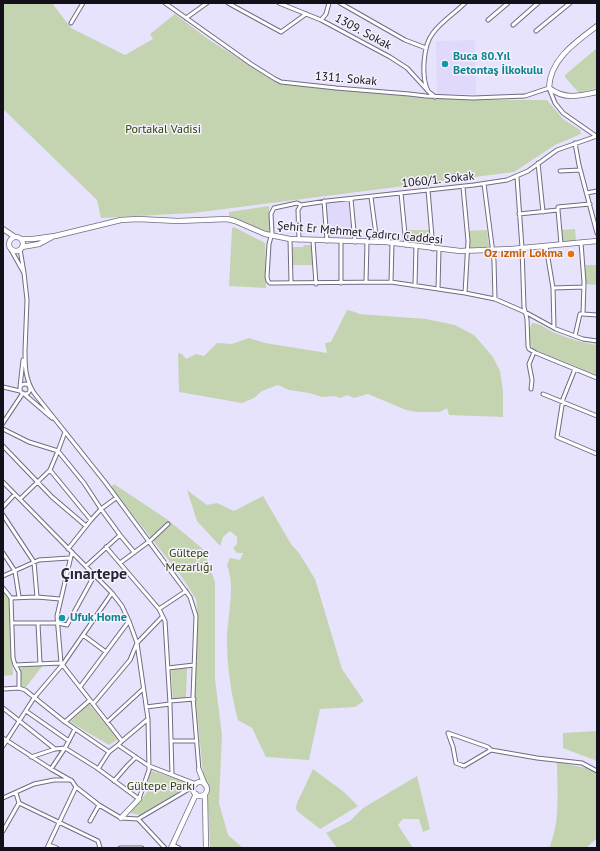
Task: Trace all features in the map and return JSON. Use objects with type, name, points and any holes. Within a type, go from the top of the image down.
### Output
[{"type":"main road","points":[[597,26],[577,42],[562,57],[553,72],[550,88],[554,92],[567,97],[579,97],[597,92]]},
{"type":"main road","name":"Şehit Er Mehmet Çadırcı Caddesi","points":[[21,239],[55,236],[109,222],[138,219],[178,222],[231,220],[271,236],[290,240],[377,242],[432,249],[467,251],[522,248],[597,241]]},
{"type":"main road","points":[[3,229],[21,239],[23,243],[21,248],[16,251],[3,241]]},
{"type":"main road","name":"Şehit Er Mehmet Çadırcı Caddesi","points":[[21,248],[39,244],[55,236]]},
{"type":"main road","points":[[9,246],[10,240],[15,237]]},
{"type":"main road","points":[[198,770],[196,784],[193,790],[196,794],[201,796],[205,794]]},
{"type":"main road","points":[[198,770],[207,791],[205,794],[206,848]]},
{"type":"main road","points":[[196,784],[202,783],[205,785]]},
{"type":"main road","points":[[172,846],[196,794]]},
{"type":"main road","points":[[121,818],[139,799]]},
{"type":"street","points":[[71,23],[83,3]]},
{"type":"street","name":"1311. Sokak","points":[[165,3],[251,64],[281,82],[435,97],[473,98],[525,96],[550,88]]},
{"type":"street","points":[[186,18],[208,3]]},
{"type":"street","points":[[228,3],[281,32],[306,14]]},
{"type":"street","name":"1309. Sokak","points":[[279,3],[321,20],[390,57],[407,68],[435,97]]},
{"type":"street","points":[[321,20],[326,14],[329,3]]},
{"type":"street","points":[[340,3],[405,40],[426,48]]},
{"type":"street","points":[[429,92],[424,76],[426,48],[433,32],[465,3]]},
{"type":"street","points":[[488,20],[508,3]]},
{"type":"street","points":[[513,25],[538,3]]},
{"type":"street","points":[[536,31],[570,3]]},
{"type":"street","points":[[550,88],[555,103],[563,113],[597,136]]},
{"type":"street","name":"1060/1. Sokak","points":[[271,236],[272,211],[277,206],[297,203],[301,205],[324,201],[463,187],[516,177],[528,171],[557,150],[597,136]]},
{"type":"street","points":[[575,143],[580,170],[597,233]]},
{"type":"street","points":[[538,163],[543,212]]},
{"type":"street","points":[[560,171],[580,170]]},
{"type":"street","points":[[516,177],[522,248],[525,312],[527,319],[527,343],[530,349],[534,352],[597,378]]},
{"type":"street","points":[[484,184],[494,261],[495,299]]},
{"type":"street","points":[[463,187],[468,241],[465,293]]},
{"type":"street","points":[[428,190],[432,249]]},
{"type":"street","points":[[587,193],[597,191]]},
{"type":"street","points":[[401,193],[406,245]]},
{"type":"street","points":[[371,197],[377,242]]},
{"type":"street","points":[[351,199],[355,242]]},
{"type":"street","points":[[324,201],[327,241]]},
{"type":"street","points":[[519,214],[558,210],[558,207],[590,204]]},
{"type":"street","points":[[299,240],[298,210],[301,205]]},
{"type":"street","points":[[558,210],[561,244]]},
{"type":"street","points":[[271,236],[268,282],[291,284],[391,282],[465,293],[495,299],[525,312],[554,328],[575,336],[597,341]]},
{"type":"street","points":[[290,240],[291,284]]},
{"type":"street","points":[[313,241],[316,284]]},
{"type":"street","points":[[341,242],[341,283]]},
{"type":"street","points":[[366,282],[367,242]]},
{"type":"street","points":[[391,282],[392,243]]},
{"type":"street","points":[[581,243],[584,287],[583,314]]},
{"type":"street","points":[[9,246],[24,273]]},
{"type":"street","points":[[415,286],[416,246]]},
{"type":"street","points":[[546,246],[553,288],[554,328]]},
{"type":"street","points":[[4,388],[29,392],[25,372],[27,300],[21,248]]},
{"type":"street","points":[[438,289],[439,249]]},
{"type":"street","points":[[553,288],[584,287]]},
{"type":"street","points":[[575,336],[580,314],[597,315]]},
{"type":"street","points":[[21,391],[25,350]]},
{"type":"street","points":[[532,389],[529,364],[534,352]]},
{"type":"street","points":[[575,369],[562,402],[557,437],[597,454]]},
{"type":"street","points":[[3,423],[24,384],[27,384],[59,423],[186,591],[196,616],[194,699],[198,770]]},
{"type":"street","points":[[21,391],[59,423]]},
{"type":"street","points":[[543,394],[597,416]]},
{"type":"street","points":[[3,429],[29,442],[58,451],[84,483],[101,509],[134,552]]},
{"type":"street","points":[[20,499],[50,470],[65,432]]},
{"type":"street","points":[[3,446],[52,497],[86,526]]},
{"type":"street","points":[[50,470],[91,520]]},
{"type":"street","points":[[3,482],[112,593],[122,606],[129,621],[136,643],[148,719],[149,770],[139,799],[98,769],[65,748],[55,749],[31,757]]},
{"type":"street","points":[[3,508],[15,494]]},
{"type":"street","points":[[68,549],[101,509],[116,498]]},
{"type":"street","points":[[3,515],[34,562],[37,597]]},
{"type":"street","points":[[120,563],[148,542],[168,524]]},
{"type":"street","points":[[86,566],[120,535]]},
{"type":"street","points":[[106,547],[158,608],[165,621],[170,703],[172,774]]},
{"type":"street","points":[[72,552],[69,558],[57,616],[62,664],[122,741]]},
{"type":"street","points":[[3,553],[15,571],[19,597]]},
{"type":"street","points":[[3,576],[40,560],[69,558]]},
{"type":"street","points":[[13,624],[58,623],[67,625],[94,576]]},
{"type":"street","points":[[3,588],[11,598],[14,658],[15,665],[19,672],[19,688]]},
{"type":"street","points":[[158,608],[186,591]]},
{"type":"street","points":[[3,746],[34,698],[62,664],[112,593]]},
{"type":"street","points":[[11,598],[37,597],[60,599]]},
{"type":"street","points":[[93,704],[130,660],[136,643],[162,617]]},
{"type":"street","points":[[80,687],[129,621]]},
{"type":"street","points":[[38,624],[40,663]]},
{"type":"street","points":[[83,635],[106,652]]},
{"type":"street","points":[[15,665],[40,663],[62,664]]},
{"type":"street","points":[[168,668],[194,665]]},
{"type":"street","points":[[3,689],[19,688],[25,690],[65,722],[109,752]]},
{"type":"street","points":[[107,722],[143,689]]},
{"type":"street","points":[[146,707],[194,699]]},
{"type":"street","points":[[65,722],[90,700]]},
{"type":"street","points":[[3,708],[55,749]]},
{"type":"street","points":[[26,711],[69,741]]},
{"type":"street","points":[[98,769],[109,752],[148,719]]},
{"type":"street","points":[[51,769],[76,729]]},
{"type":"street","points":[[491,750],[464,766],[456,763],[453,747],[448,733],[488,747],[491,750],[537,758],[582,763],[597,771]]},
{"type":"street","points":[[3,738],[31,757],[72,780],[76,787],[99,805],[121,818],[138,819],[196,784]]},
{"type":"street","points":[[171,741],[196,741]]},
{"type":"street","points":[[118,745],[149,766],[196,784]]},
{"type":"street","points":[[114,781],[136,758]]},
{"type":"street","points":[[3,798],[34,784],[54,780],[72,780]]},
{"type":"street","points":[[57,848],[48,846],[76,787]]},
{"type":"street","points":[[3,831],[19,803],[16,793]]},
{"type":"street","points":[[19,803],[98,842],[100,848]]},
{"type":"street","points":[[90,821],[99,805]]},
{"type":"street","points":[[138,819],[166,848]]},
{"type":"street","points":[[172,846],[179,848]]},
{"type":"street","points":[[120,848],[142,848]]},
{"type":"shaded area","points":[[475,40],[476,94],[437,94],[436,41]]},
{"type":"shaded area","points":[[350,200],[353,239],[329,239],[326,203]]},
{"type":"green space","name":"Portakal Vadisi","points":[[3,3],[52,3],[71,28],[125,55],[153,39],[150,34],[175,14],[208,39],[275,82],[478,100],[547,100],[563,119],[580,130],[581,134],[555,145],[514,172],[193,213],[101,218],[97,200],[3,109]]},
{"type":"green space","points":[[597,48],[597,88],[579,93],[565,77],[565,75]]},
{"type":"green space","points":[[269,206],[270,233],[229,216],[229,212]]},
{"type":"green space","points":[[234,227],[265,243],[266,288],[229,286],[232,228]]},
{"type":"green space","points":[[575,229],[576,241],[561,243],[560,230]]},
{"type":"green space","points":[[407,230],[429,230],[430,243],[408,239]]},
{"type":"green space","points":[[487,230],[489,247],[470,248],[468,231]]},
{"type":"green space","points":[[304,245],[312,245],[313,265],[293,265],[293,247],[303,247]]},
{"type":"green space","points":[[585,265],[597,265],[597,285],[586,284]]},
{"type":"green space","points":[[347,310],[359,314],[426,319],[455,325],[474,335],[493,357],[500,371],[503,391],[503,417],[449,415],[447,408],[440,412],[417,412],[406,410],[368,394],[354,398],[347,395],[340,398],[334,396],[322,397],[309,393],[289,390],[278,385],[262,391],[254,398],[242,403],[179,392],[178,353],[182,354],[186,359],[196,354],[204,356],[217,343],[232,344],[249,338],[265,343],[327,353],[325,343],[331,342]]},
{"type":"green space","points":[[532,323],[538,324],[565,337],[597,345],[597,375],[533,349],[529,336]]},
{"type":"green space","name":"Gültepe Mezarlığı","points":[[114,484],[168,520],[203,549],[215,582],[215,679],[222,735],[219,803],[228,835],[243,848],[210,848],[207,785],[203,773],[195,692],[198,618],[196,599],[181,576],[111,487]]},
{"type":"green space","points":[[187,490],[207,505],[217,503],[234,511],[263,496],[291,544],[299,553],[315,579],[342,669],[364,701],[355,707],[320,709],[309,760],[266,757],[252,728],[238,720],[231,690],[228,661],[227,632],[231,583],[227,565],[230,558],[240,560],[243,553],[237,553],[233,548],[237,544],[237,537],[230,531],[223,537],[220,546],[197,521]]},
{"type":"green space","points":[[3,591],[9,599],[13,675],[3,676]]},
{"type":"green space","points":[[44,664],[26,687],[22,687],[20,668]]},
{"type":"green space","points":[[187,668],[186,698],[173,700],[171,669]]},
{"type":"green space","points":[[89,704],[118,739],[109,745],[70,722]]},
{"type":"green space","points":[[597,731],[597,761],[563,748],[563,733]]},
{"type":"green space","points":[[557,762],[591,769],[597,774],[597,838],[586,848],[549,848],[553,838],[557,816]]},
{"type":"green space","points":[[313,769],[344,792],[358,806],[320,829],[297,811],[296,808]]},
{"type":"green space","name":"Gültepe Parkı","points":[[149,770],[192,784],[140,815],[130,813],[148,791]]},
{"type":"green space","points":[[417,776],[430,829],[423,832],[419,819],[403,819],[398,825],[413,848],[337,848],[326,833],[350,821],[363,808]]},
{"type":"place","name":"Buca 80.Yıl Betontaş İlkokulu","points":[[445,64]]},
{"type":"place","name":"Oz ızmir Lokma","points":[[571,254]]},
{"type":"place","name":"Ufuk Home","points":[[62,618]]},
{"type":"district","name":"Çınartepe","points":[[94,574]]}]
